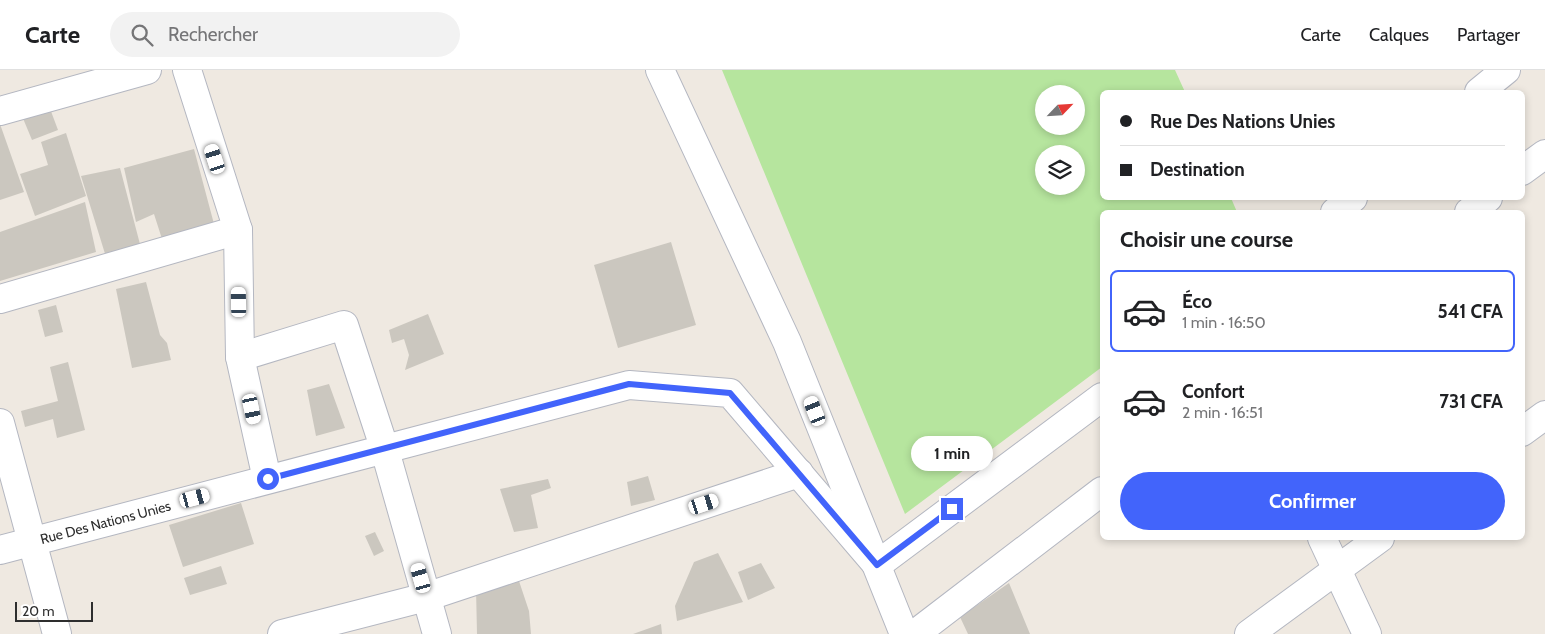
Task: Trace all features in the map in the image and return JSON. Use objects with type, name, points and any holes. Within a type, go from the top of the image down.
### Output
[{"type":"street","points":[[0,111],[146,70]]},
{"type":"street","points":[[187,70],[238,230],[240,356],[268,479]]},
{"type":"street","points":[[660,70],[787,342],[904,634]]},
{"type":"street","points":[[1481,90],[1506,70]]},
{"type":"street","points":[[1525,170],[1545,154]]},
{"type":"street","points":[[1338,210],[1350,200]]},
{"type":"street","points":[[1472,210],[1485,200]]},
{"type":"street","points":[[0,299],[238,230]]},
{"type":"street","points":[[240,356],[344,325],[384,448],[437,634]]},
{"type":"street","name":"Rue Des Nations Unies","points":[[0,550],[629,384],[730,393],[877,565]]},
{"type":"street","points":[[877,565],[1100,398]]},
{"type":"street","points":[[1525,430],[1545,415]]},
{"type":"street","points":[[0,423],[57,634]]},
{"type":"street","points":[[282,634],[426,597],[799,473]]},
{"type":"street","points":[[915,634],[1100,493]]},
{"type":"street","points":[[1323,540],[1366,634]]},
{"type":"street","points":[[1249,634],[1377,540]]},
{"type":"green space","points":[[722,70],[1175,70],[1184,90],[1100,90],[1100,200],[1232,200],[1236,210],[1100,210],[1100,368],[905,514]]},
{"type":"building","points":[[49,106],[58,130],[32,140],[22,116]]},
{"type":"building","points":[[0,124],[24,192],[0,200]]},
{"type":"building","points":[[66,133],[86,196],[35,216],[20,174],[48,165],[41,142]]},
{"type":"building","points":[[194,149],[214,224],[162,239],[154,214],[136,222],[124,168]]},
{"type":"building","points":[[120,168],[141,248],[106,257],[81,176]]},
{"type":"building","points":[[85,202],[96,252],[0,281],[0,232]]},
{"type":"building","points":[[671,242],[696,325],[618,348],[594,265]]},
{"type":"building","points":[[146,282],[160,335],[167,343],[171,360],[132,368],[116,289]]},
{"type":"building","points":[[56,305],[63,332],[45,337],[38,310]]},
{"type":"building","points":[[428,314],[444,354],[405,370],[409,355],[404,339],[392,343],[389,330]]},
{"type":"building","points":[[68,362],[85,430],[57,438],[53,419],[25,427],[21,411],[58,401],[50,367]]},
{"type":"building","points":[[329,384],[345,428],[316,436],[307,390]]},
{"type":"building","points":[[648,476],[655,500],[631,506],[627,482]]},
{"type":"building","points":[[548,479],[551,488],[531,495],[538,528],[514,532],[500,489]]},
{"type":"building","points":[[241,503],[254,544],[183,567],[169,525]]},
{"type":"building","points":[[375,532],[384,551],[374,556],[365,536]]},
{"type":"building","points":[[718,553],[743,602],[677,621],[675,606],[694,562]]},
{"type":"building","points":[[761,563],[775,588],[748,600],[738,572]]},
{"type":"building","points":[[221,566],[227,584],[190,595],[184,578]]},
{"type":"building","points":[[516,572],[529,611],[531,634],[477,634],[476,588]]},
{"type":"building","points":[[1009,583],[1030,634],[968,634],[960,617]]},
{"type":"building","points":[[661,624],[662,634],[633,634]]},
{"type":"route","points":[[268,479],[629,384],[730,393],[877,565],[952,509]]}]
